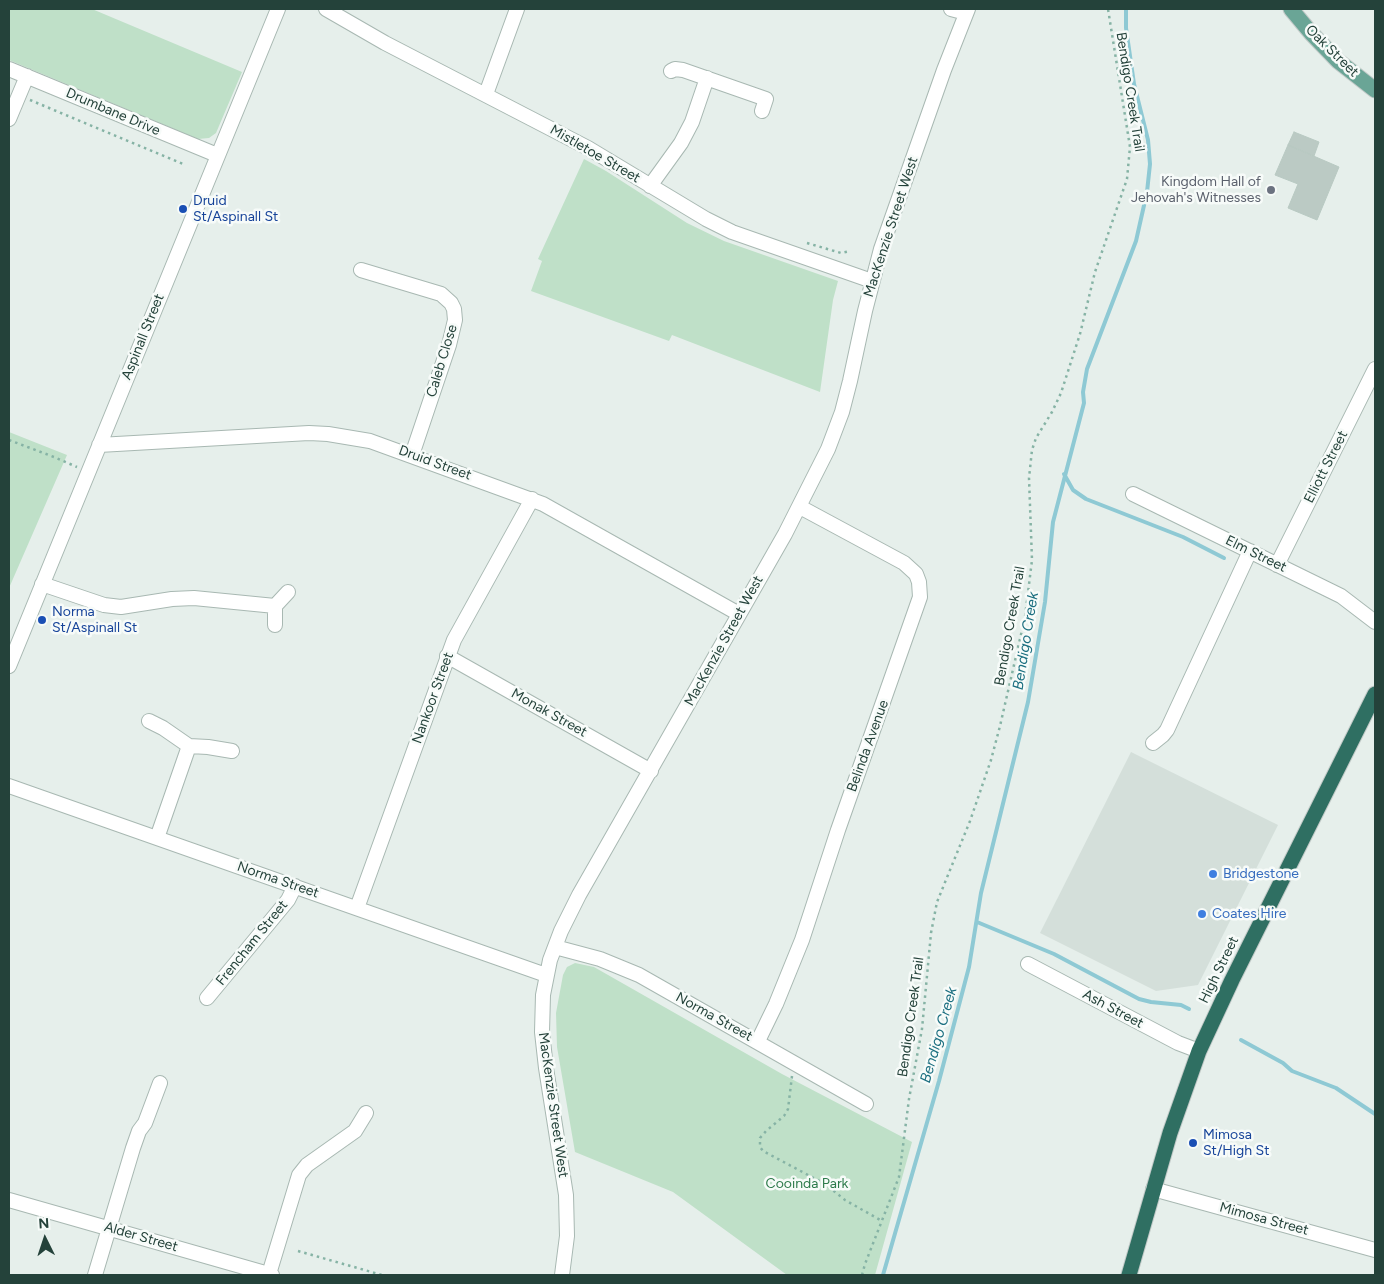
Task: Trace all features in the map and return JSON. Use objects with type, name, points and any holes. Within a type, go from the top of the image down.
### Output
[{"type":"highway","name":"High Street","points":[[1128,1275],[1176,1114],[1198,1051],[1375,694]]},
{"type":"main road","name":"Oak Street","points":[[1291,9],[1332,55],[1375,90]]},
{"type":"street","name":"Aspinall Street","points":[[9,666],[278,9]]},
{"type":"street","name":"Mistletoe Street","points":[[326,9],[385,43],[588,148],[706,219],[732,232],[872,281]]},
{"type":"street","points":[[486,94],[517,9]]},
{"type":"street","points":[[951,9],[967,11]]},
{"type":"street","name":"MacKenzie Street West","points":[[562,1275],[566,1252],[567,1217],[563,1174],[543,1050],[543,1010],[546,974],[555,947],[580,894],[800,507],[828,449],[842,412],[881,249],[944,70],[967,11]]},
{"type":"street","name":"Drumbane Drive","points":[[9,68],[217,155]]},
{"type":"street","points":[[671,70],[683,70],[766,100],[762,111]]},
{"type":"street","points":[[9,120],[27,76]]},
{"type":"street","points":[[650,186],[681,143],[692,122],[707,78]]},
{"type":"street","name":"Caleb Close","points":[[361,270],[441,294],[451,303],[454,309],[455,320],[449,345],[412,455]]},
{"type":"street","name":"Elliott Street","points":[[1277,565],[1375,370]]},
{"type":"street","name":"Druid Street","points":[[99,445],[328,434],[370,441],[532,499],[739,614]]},
{"type":"street","name":"Elm Street","points":[[1133,494],[1341,596],[1375,622]]},
{"type":"street","name":"Nankoor Street","points":[[357,908],[460,626],[532,499]]},
{"type":"street","name":"Belinda Avenue","points":[[758,1041],[779,997],[802,940],[838,830],[920,597],[920,582],[916,574],[904,563],[800,507]]},
{"type":"street","points":[[1153,743],[1166,730],[1250,551]]},
{"type":"street","points":[[42,584],[104,605],[121,607],[172,599],[194,598],[276,606]]},
{"type":"street","points":[[275,625],[276,606],[288,592]]},
{"type":"street","name":"Monak Street","points":[[448,656],[651,771]]},
{"type":"street","points":[[149,721],[190,746],[232,750]]},
{"type":"street","points":[[157,838],[190,746]]},
{"type":"street","name":"Norma Street","points":[[9,786],[546,974]]},
{"type":"street","name":"Frencham Street","points":[[208,998],[288,900],[294,886]]},
{"type":"street","name":"Norma Street","points":[[555,947],[600,959],[639,974],[866,1104]]},
{"type":"street","name":"Ash Street","points":[[1028,964],[1198,1051]]},
{"type":"street","points":[[95,1275],[132,1148],[145,1123],[160,1083]]},
{"type":"street","points":[[271,1275],[299,1175],[307,1165],[355,1131],[366,1113]]},
{"type":"street","name":"Mimosa Street","points":[[1153,1189],[1375,1250]]},
{"type":"street","name":"Alder Street","points":[[9,1200],[271,1275]]},
{"type":"path","name":"Bendigo Creek Trail","points":[[862,1275],[894,1192],[901,1164],[909,1099],[922,1030],[931,933],[937,902],[973,814],[991,760],[1024,616],[1032,560],[1029,478],[1032,450],[1036,438],[1052,412],[1063,387],[1080,334],[1095,272],[1128,179],[1130,147],[1108,9]]},
{"type":"path","points":[[24,98],[183,164]]},
{"type":"path","points":[[800,240],[841,253],[850,251]]},
{"type":"path","points":[[9,440],[87,472]]},
{"type":"path","points":[[794,1062],[788,1109],[784,1116],[760,1138],[760,1148],[763,1152],[825,1184],[844,1200],[882,1221]]},
{"type":"path","points":[[298,1251],[382,1275]]},
{"type":"shaded area","points":[[1131,752],[1278,825],[1198,985],[1156,991],[1040,933]]},
{"type":"green space","points":[[9,9],[92,9],[242,72],[216,133],[209,138],[198,139],[9,60]]},
{"type":"green space","points":[[584,159],[687,223],[724,241],[838,281],[833,300],[820,392],[672,335],[669,341],[531,291],[542,261],[538,259]]},
{"type":"green space","points":[[9,432],[67,455],[9,588]]},
{"type":"green space","name":"Cooinda Park","points":[[575,963],[594,967],[782,1074],[912,1142],[875,1275],[787,1275],[673,1192],[575,1152],[557,1047],[556,1013],[563,975],[567,967]]},
{"type":"building","points":[[1294,132],[1319,142],[1314,156],[1288,145]]},
{"type":"building","points":[[1288,145],[1339,167],[1317,220],[1288,208],[1298,184],[1275,175]]},
{"type":"waterway","name":"Bendigo Creek","points":[[883,1275],[939,1081],[969,967],[981,893],[1028,702],[1045,602],[1053,522],[1084,403],[1083,392],[1087,369],[1136,241],[1147,192],[1150,164],[1148,140],[1134,84],[1126,28],[1126,9]]},
{"type":"waterway","points":[[1064,474],[1073,490],[1086,499],[1183,537],[1224,558]]},
{"type":"waterway","points":[[977,922],[1054,954],[1139,999],[1181,1005],[1189,1009]]},
{"type":"waterway","points":[[1241,1040],[1283,1063],[1292,1071],[1336,1088],[1375,1114]]},
{"type":"place","name":"Kingdom Hall of Jehovah's Witnesses","points":[[1271,190]]},
{"type":"place","name":"Druid St/Aspinall St","points":[[183,209]]},
{"type":"place","name":"Norma St/Aspinall St","points":[[42,620]]},
{"type":"place","name":"Bridgestone","points":[[1213,874]]},
{"type":"place","name":"Coates Hire","points":[[1202,914]]},
{"type":"place","name":"Mimosa St/High St","points":[[1193,1143]]}]
